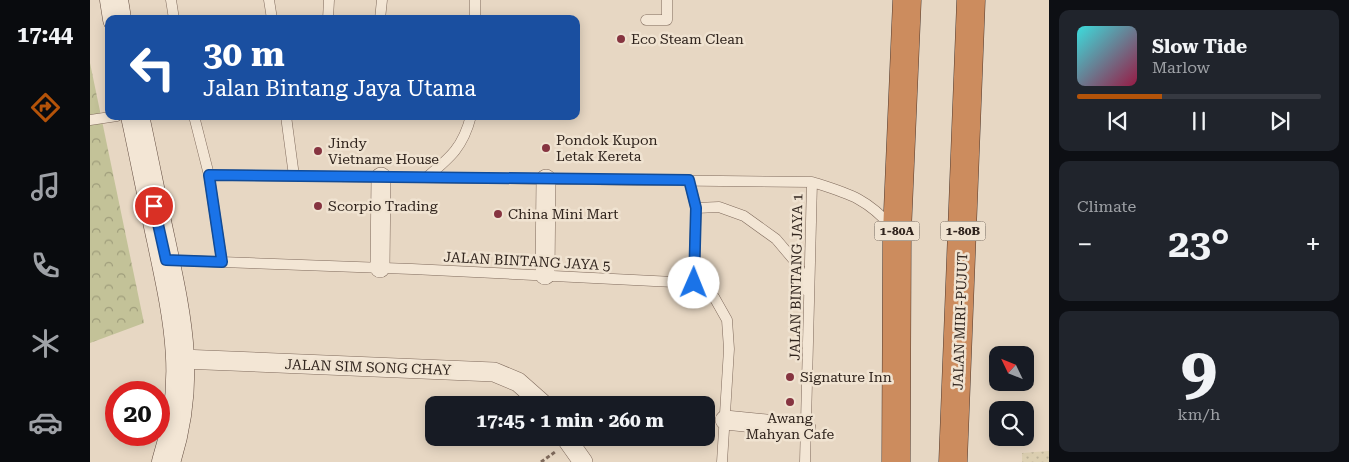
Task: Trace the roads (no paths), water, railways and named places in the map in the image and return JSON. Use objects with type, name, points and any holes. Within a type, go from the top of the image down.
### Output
[{"type":"highway","name":"1-80A","points":[[896,462],[897,233],[907,0]]},
{"type":"highway","name":"JALAN MIRI-PUJUT","points":[[953,462],[971,0]]},
{"type":"main road","points":[[114,0],[116,15]]},
{"type":"main road","points":[[136,120],[180,333],[181,359],[178,418],[166,462]]},
{"type":"street","points":[[380,268],[381,177]]},
{"type":"street","points":[[545,275],[546,179]]},
{"type":"street","name":"JALAN SIM SONG CHAY","points":[[181,359],[494,372],[518,382],[534,396]]},
{"type":"street","points":[[725,420],[806,428]]},
{"type":"street","points":[[572,446],[583,462]]},
{"type":"lane","points":[[171,0],[173,15]]},
{"type":"lane","points":[[269,0],[271,15]]},
{"type":"lane","points":[[328,15],[329,0]]},
{"type":"lane","points":[[380,15],[382,0]]},
{"type":"lane","points":[[475,0],[475,15]]},
{"type":"lane","points":[[646,20],[667,20],[667,0]]},
{"type":"lane","points":[[90,120],[105,118]]},
{"type":"lane","points":[[195,120],[209,175],[222,262]]},
{"type":"lane","points":[[287,120],[294,176]]},
{"type":"lane","points":[[427,177],[451,157],[466,137],[470,120]]},
{"type":"lane","points":[[209,175],[812,182],[858,197],[877,210],[897,233]]},
{"type":"lane","points":[[689,180],[696,208],[694,283],[714,297],[728,320],[729,349],[722,462]]},
{"type":"lane","name":"JALAN BINTANG JAYA 1","points":[[805,462],[812,182]]},
{"type":"lane","points":[[696,208],[719,207],[744,216],[776,239],[798,265],[810,297]]},
{"type":"lane","name":"JALAN BINTANG JAYA 5","points":[[166,260],[545,275],[694,283]]},
{"type":"place","name":"Eco Steam Clean","points":[[621,39]]},
{"type":"place","name":"Pondok Kupon Letak Kereta","points":[[546,148]]},
{"type":"place","name":"Jindy Vietname House","points":[[318,151]]},
{"type":"place","name":"Scorpio Trading","points":[[318,206]]},
{"type":"place","name":"China Mini Mart","points":[[498,214]]},
{"type":"place","name":"Signature Inn","points":[[790,377]]},
{"type":"place","name":"Awang Mahyan Cafe","points":[[790,402]]}]
